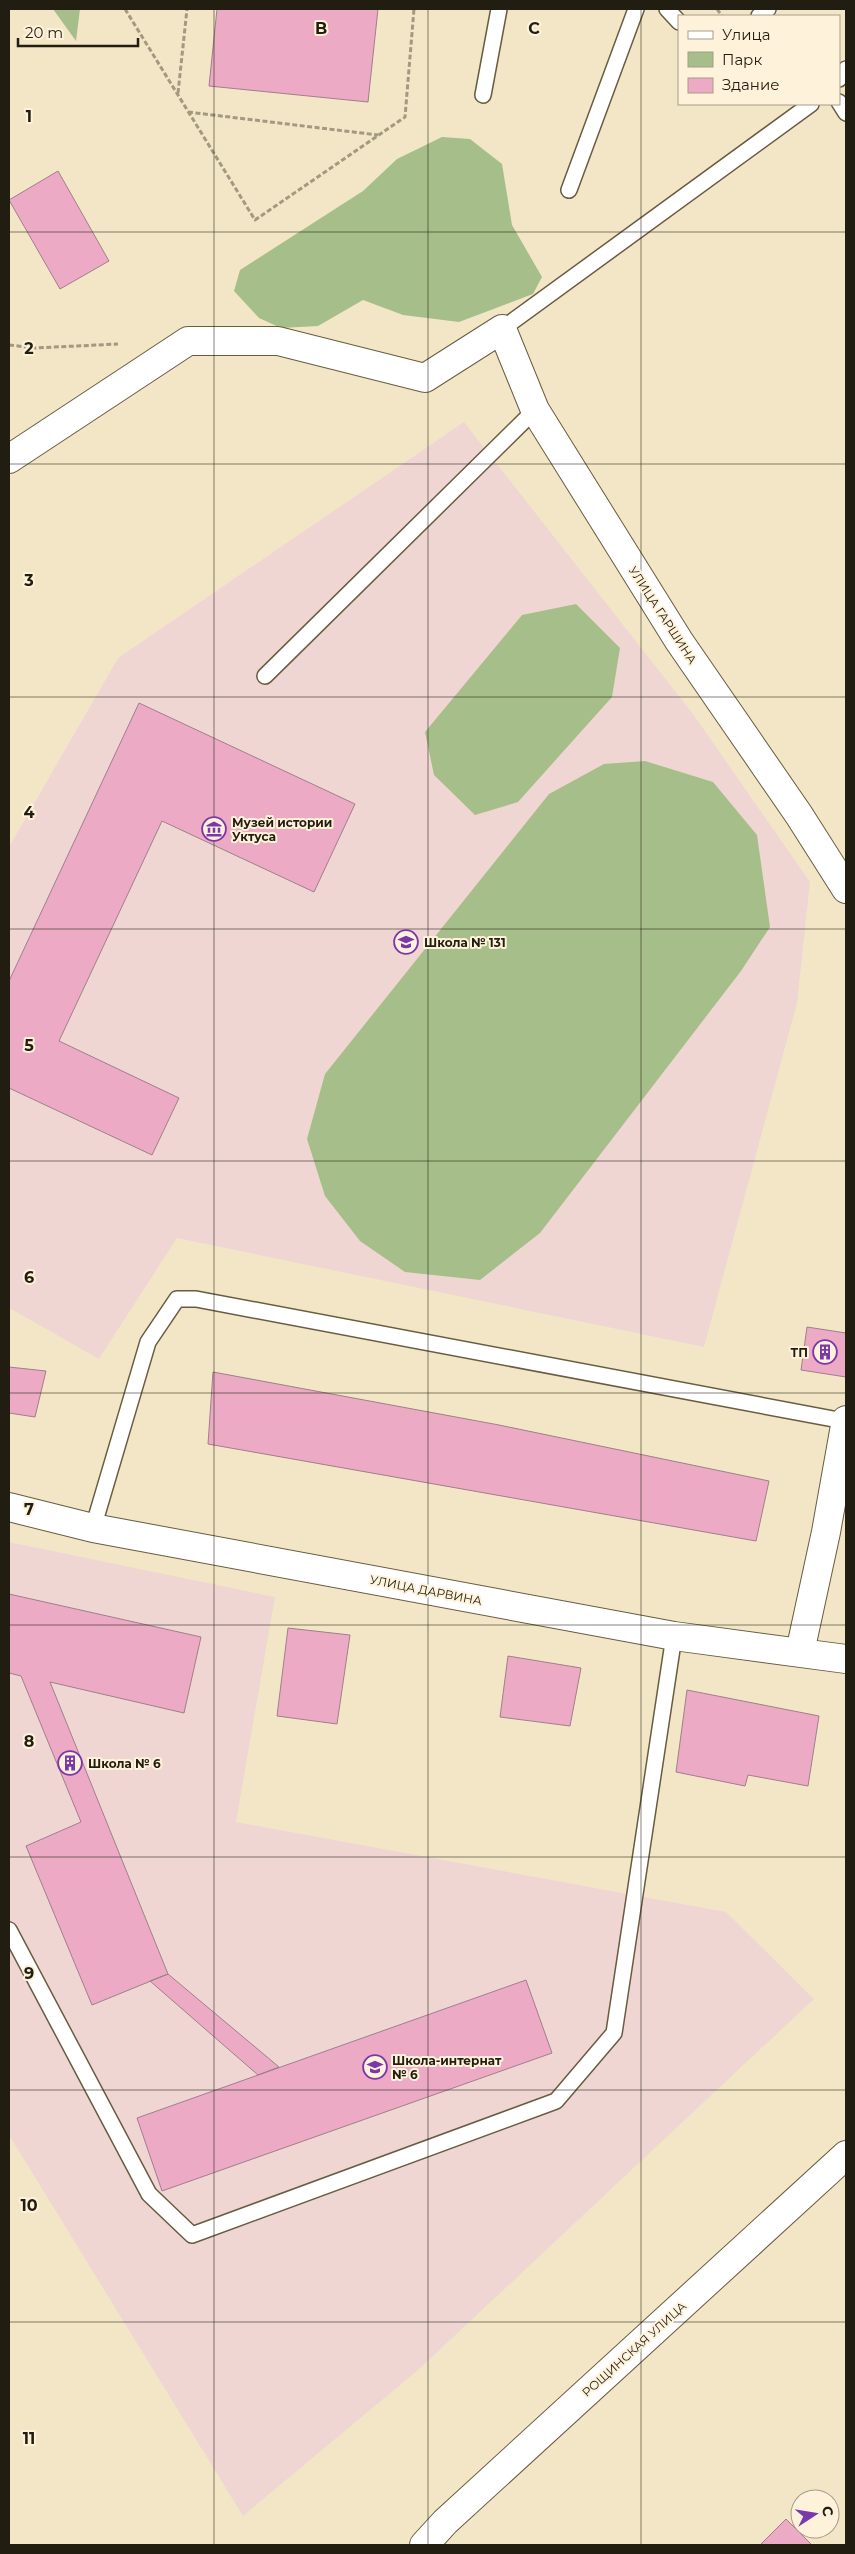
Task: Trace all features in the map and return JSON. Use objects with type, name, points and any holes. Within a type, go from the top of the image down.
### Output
[{"type":"street","name":"УЛИЦА ГАРШИНА","points":[[502,329],[535,410],[679,641],[799,814],[846,888]]},
{"type":"street","points":[[9,459],[188,342],[278,341],[425,378],[502,329]]},
{"type":"street","points":[[800,1652],[826,1532],[845,1421]]},
{"type":"street","name":"УЛИЦА ДАРВИНА","points":[[9,1508],[93,1528],[674,1636],[846,1658]]},
{"type":"street","name":"РОЩИНСКАЯ УЛИЦА","points":[[424,2545],[452,2516],[846,2155]]},
{"type":"lane","points":[[483,95],[498,9]]},
{"type":"lane","points":[[569,190],[636,9]]},
{"type":"lane","points":[[666,9],[678,21]]},
{"type":"lane","points":[[502,329],[810,105]]},
{"type":"lane","points":[[265,676],[535,410]]},
{"type":"lane","points":[[93,1528],[148,1342],[177,1299],[196,1299],[845,1421]]},
{"type":"lane","points":[[9,1930],[149,2194],[192,2235],[556,2102],[614,2033],[674,1636]]},
{"type":"path","points":[[125,9],[255,220],[405,117],[414,9]]},
{"type":"path","points":[[178,94],[187,9]]},
{"type":"path","points":[[188,112],[379,135]]},
{"type":"path","points":[[9,345],[35,348],[119,344]]},
{"type":"shaded area","name":"Школа № 131","points":[[464,422],[693,714],[810,882],[797,1003],[704,1347],[177,1238],[99,1359],[9,1308],[9,847],[118,658]]},
{"type":"shaded area","name":"Школа-интернат № 6","points":[[9,1542],[275,1597],[236,1822],[726,1912],[814,1999],[417,2371],[243,2516],[9,2135]]},
{"type":"green space","points":[[53,9],[80,9],[76,41]]},
{"type":"green space","points":[[442,137],[470,139],[502,164],[512,225],[542,277],[533,294],[459,322],[403,315],[363,300],[318,326],[281,328],[259,318],[234,291],[240,270],[363,191],[397,159]]},
{"type":"green space","points":[[576,604],[620,648],[612,697],[518,802],[475,815],[434,775],[425,732],[522,615]]},
{"type":"green space","points":[[645,761],[713,782],[757,835],[770,927],[741,971],[540,1233],[480,1280],[405,1272],[360,1241],[325,1196],[307,1139],[325,1074],[549,794],[604,764]]},
{"type":"building","points":[[217,9],[378,9],[368,102],[209,86]]},
{"type":"building","points":[[58,171],[109,261],[60,289],[9,200]]},
{"type":"building","points":[[139,703],[355,804],[314,892],[162,821],[59,1041],[179,1098],[152,1155],[9,1088],[9,981]]},
{"type":"building","name":"ТП","points":[[807,1327],[846,1333],[846,1377],[801,1370]]},
{"type":"building","points":[[9,1367],[46,1371],[35,1417],[9,1413]]},
{"type":"building","points":[[213,1372],[499,1425],[769,1481],[756,1541],[208,1444]]},
{"type":"building","name":"Школа № 6","points":[[9,1594],[201,1637],[184,1713],[50,1682],[168,1974],[92,2005],[26,1846],[81,1822],[21,1676],[9,1673]]},
{"type":"building","points":[[288,1628],[350,1635],[337,1724],[277,1716]]},
{"type":"building","points":[[508,1656],[581,1668],[570,1726],[500,1717]]},
{"type":"building","points":[[687,1690],[819,1716],[808,1786],[748,1775],[745,1786],[676,1772]]},
{"type":"building","points":[[168,1974],[279,2067],[258,2075],[150,1981]]},
{"type":"building","points":[[526,1980],[552,2053],[162,2191],[137,2118]]},
{"type":"building","points":[[786,2519],[790,2523],[790,2539],[806,2539],[812,2545],[760,2545]]},
{"type":"place","name":"Музей истории Уктуса","points":[[214,829]]},
{"type":"place","name":"Школа № 131","points":[[406,942]]},
{"type":"place","name":"ТП","points":[[825,1352]]},
{"type":"place","name":"Школа № 6","points":[[70,1763]]},
{"type":"place","name":"Школа-интернат № 6","points":[[375,2067]]}]
